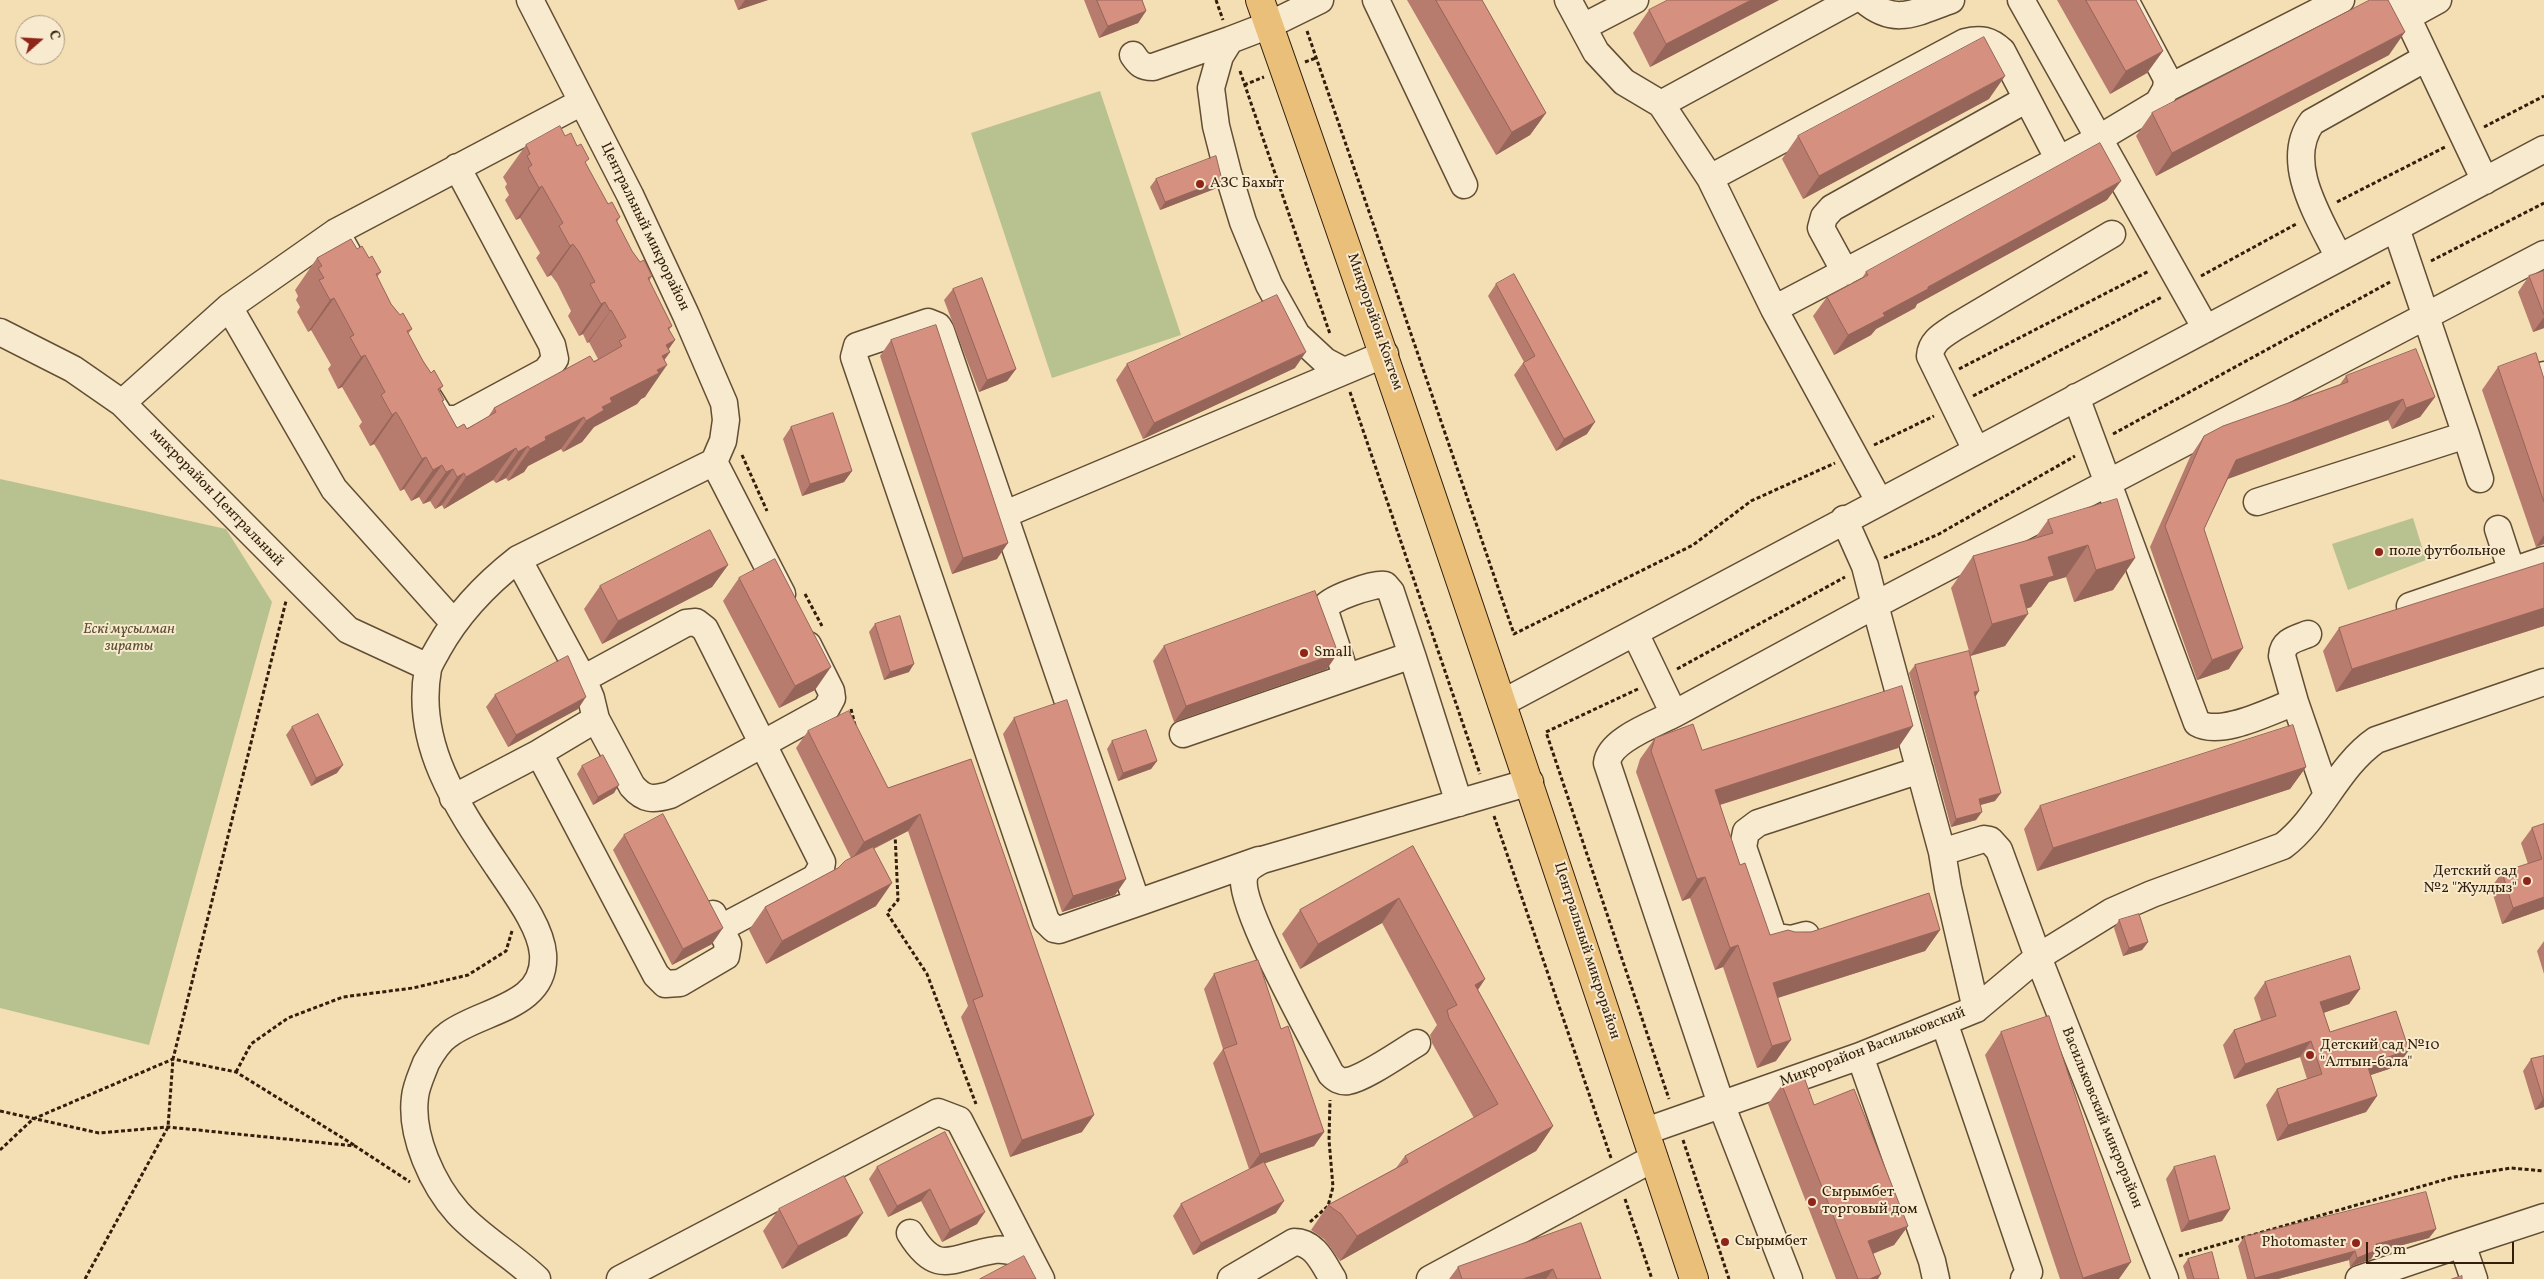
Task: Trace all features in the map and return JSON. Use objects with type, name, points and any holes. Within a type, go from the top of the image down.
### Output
[{"type":"main road","name":"Микрорайон Коктем","points":[[1260,0],[1385,354],[1502,703]]},
{"type":"main road","name":"Центральный микрорайон","points":[[1502,703],[1530,782],[1694,1279]]},
{"type":"street","name":"Центральный микрорайон","points":[[530,0],[630,196],[686,315],[724,403],[726,420],[723,440],[714,462]]},
{"type":"street","points":[[1376,0],[1464,185]]},
{"type":"street","points":[[1568,0],[1596,52],[1624,82],[1661,104],[1710,178],[1774,309],[1879,501]]},
{"type":"street","points":[[1583,27],[1635,0]]},
{"type":"street","points":[[1661,104],[1852,0]]},
{"type":"street","points":[[1864,0],[1878,11],[1895,16],[1905,16],[1951,0]]},
{"type":"street","points":[[2021,0],[2206,329]]},
{"type":"street","points":[[1774,309],[2059,160],[2158,103],[2166,89],[2167,79],[2125,0]]},
{"type":"street","points":[[2166,89],[2302,9],[2341,0]]},
{"type":"street","points":[[2438,0],[2403,9],[2485,181]]},
{"type":"street","points":[[1133,55],[1138,63],[1144,67],[1153,67],[1269,25],[1310,5]]},
{"type":"street","points":[[1230,40],[1220,56],[1211,88],[1221,150],[1234,195],[1259,262],[1284,315],[1297,335],[1311,350],[1325,362],[1342,370]]},
{"type":"street","points":[[1710,178],[1965,42],[1986,40],[1998,48],[2027,98],[2059,160]]},
{"type":"street","points":[[2339,258],[2308,191],[2302,169],[2302,140],[2312,122],[2426,58]]},
{"type":"street","points":[[1845,272],[1821,228],[1824,216],[1832,208],[2027,98]]},
{"type":"street","points":[[122,403],[229,307],[336,232],[582,102]]},
{"type":"street","points":[[1502,703],[1844,519],[2544,149]]},
{"type":"street","points":[[419,380],[438,414],[442,418],[451,421],[546,371],[555,359],[552,344],[457,167]]},
{"type":"street","points":[[2396,228],[2424,317],[2480,479]]},
{"type":"street","points":[[336,232],[370,293]]},
{"type":"street","points":[[1976,450],[1930,356],[1930,347],[1938,338],[2112,234]]},
{"type":"street","points":[[1789,1279],[1721,1104],[1607,763],[1607,756],[1617,744],[1875,605],[2110,484],[2544,254]]},
{"type":"street","points":[[229,307],[334,489],[454,623]]},
{"type":"street","points":[[1137,903],[938,326],[924,323],[858,346],[854,357],[1046,921],[1054,930],[1059,930],[1262,860],[1530,782]]},
{"type":"street","name":"микрорайон Центральный","points":[[0,332],[72,369],[122,403],[284,568],[348,630],[428,667]]},
{"type":"street","points":[[1004,515],[1342,370],[1385,354]]},
{"type":"street","points":[[2544,374],[2535,378],[2544,403]]},
{"type":"street","points":[[2076,397],[2110,484],[2197,723],[2205,728],[2223,728],[2295,702]]},
{"type":"street","points":[[2257,502],[2466,435]]},
{"type":"street","points":[[518,559],[583,679],[591,698],[596,719],[632,786],[639,795],[648,799],[670,795],[826,710],[832,698],[829,685],[714,462],[518,559],[495,577],[454,623],[428,667],[426,700],[428,731],[439,766],[453,798],[536,930],[543,953],[542,976],[526,996],[447,1035],[430,1055],[421,1076],[415,1098],[416,1124],[432,1173],[442,1192],[459,1214],[538,1279]]},
{"type":"street","points":[[1844,519],[1865,566],[1920,770],[1942,852],[1939,891],[1976,1009]]},
{"type":"street","points":[[2498,529],[2512,572]]},
{"type":"street","points":[[2383,614],[2544,560]]},
{"type":"street","points":[[1346,676],[1324,608],[1330,601],[1376,585],[1384,585],[1391,592],[1459,803]]},
{"type":"street","points":[[583,679],[686,624],[696,622],[704,629],[821,856],[821,868],[815,878],[721,928]]},
{"type":"street","points":[[1634,633],[1674,714]]},
{"type":"street","points":[[2308,634],[2286,643],[2282,650],[2282,656],[2295,702],[2327,795]]},
{"type":"street","points":[[1183,734],[1346,676],[1412,655]]},
{"type":"street","name":"Микрорайон Васильковский","points":[[1646,1131],[1860,1056],[1976,1009],[2038,957],[2124,905],[2282,846],[2296,834],[2359,753],[2376,740],[2544,682]]},
{"type":"street","points":[[453,798],[539,753],[596,719]]},
{"type":"street","points":[[539,753],[660,980],[672,985],[680,983],[726,956],[728,944],[703,894]]},
{"type":"street","points":[[1828,927],[1791,940],[1775,937],[1743,847],[1746,832],[1758,823],[1920,770]]},
{"type":"street","name":"Васильковский микрорайон","points":[[1942,852],[1978,840],[1990,840],[2000,850],[2038,957],[2161,1270]]},
{"type":"street","points":[[1262,860],[1251,866],[1245,875],[1243,880],[1246,899],[1259,931],[1331,1074],[1342,1081],[1355,1078],[1417,1043]]},
{"type":"street","points":[[1944,1022],[2029,1272],[2024,1279]]},
{"type":"street","points":[[1860,1056],[1932,1261],[1936,1279]]},
{"type":"street","points":[[620,1279],[938,1112],[960,1120],[1041,1279]]},
{"type":"street","points":[[1430,1279],[1654,1158]]},
{"type":"street","points":[[2359,1279],[2544,1217]]},
{"type":"street","points":[[910,1233],[923,1254],[942,1264],[950,1265],[995,1250],[1004,1250],[1029,1256]]},
{"type":"street","points":[[1231,1279],[1294,1242],[1303,1242],[1311,1246],[1332,1279]]},
{"type":"street","points":[[2462,1244],[2474,1279]]},
{"type":"path","points":[[1310,5],[1514,634],[1693,545],[1751,501],[1854,455],[1955,406],[2181,287],[2318,212],[2544,96]]},
{"type":"path","points":[[1230,40],[1652,1279]]},
{"type":"path","points":[[1729,1279],[1546,732],[1658,680],[1865,566],[1939,534],[2094,444],[2410,272],[2544,203]]},
{"type":"path","points":[[726,420],[770,517]]},
{"type":"path","points":[[85,1279],[168,1127],[173,1059],[286,606],[284,568]]},
{"type":"path","points":[[802,586],[823,629]]},
{"type":"path","points":[[849,701],[857,730]]},
{"type":"path","points":[[895,831],[898,900],[887,913],[928,974],[978,1108]]},
{"type":"path","points":[[236,1072],[251,1044],[288,1018],[343,997],[413,988],[468,975],[506,951],[514,924]]},
{"type":"path","points":[[0,1150],[33,1119],[173,1059],[236,1072],[411,1182]]},
{"type":"path","points":[[1294,1242],[1316,1216],[1328,1206],[1333,1187],[1329,1140],[1331,1074]]},
{"type":"path","points":[[0,1111],[99,1133],[168,1127],[354,1146]]},
{"type":"path","points":[[2161,1270],[2454,1176],[2511,1168],[2544,1171]]},
{"type":"green space","points":[[1100,91],[1181,335],[1052,378],[971,133]]},
{"type":"green space","name":"Ескі мұсылман зираты","points":[[0,479],[226,529],[272,602],[149,1045],[0,1008]]},
{"type":"green space","name":"поле футбольное","points":[[2413,518],[2426,560],[2348,590],[2332,544]]},
{"type":"building","points":[[1097,0],[1142,0],[1146,11],[1108,26]]},
{"type":"building","points":[[1436,0],[1482,0],[1546,113],[1512,132]]},
{"type":"building","points":[[1668,0],[1751,0],[1666,44],[1649,10]]},
{"type":"building","points":[[2086,0],[2136,0],[2163,51],[2126,71]]},
{"type":"building","points":[[2370,0],[2388,0],[2405,32],[2172,153],[2152,113]]},
{"type":"building","points":[[1984,37],[2005,76],[1819,176],[1798,136]]},
{"type":"building","points":[[560,126],[565,136],[571,133],[577,146],[581,144],[589,159],[585,162],[608,204],[612,202],[620,217],[616,220],[632,251],[640,262],[644,260],[652,276],[648,278],[672,326],[668,328],[675,340],[666,345],[670,352],[662,356],[667,365],[657,370],[659,373],[610,398],[612,402],[602,407],[604,410],[586,421],[584,417],[545,437],[546,440],[530,449],[528,446],[518,452],[516,448],[466,477],[464,473],[457,477],[453,469],[446,472],[442,465],[433,470],[426,457],[422,459],[396,412],[392,415],[381,395],[385,392],[365,355],[361,357],[350,337],[354,335],[334,298],[330,300],[319,280],[324,278],[318,268],[322,266],[317,258],[351,239],[357,249],[362,246],[369,258],[372,256],[381,272],[376,274],[391,304],[400,315],[403,313],[412,329],[407,331],[423,361],[431,373],[434,370],[443,386],[438,389],[444,400],[442,401],[457,428],[464,424],[467,429],[496,412],[494,408],[590,356],[594,362],[622,346],[619,341],[626,337],[605,302],[601,304],[590,284],[595,282],[579,252],[573,244],[570,246],[559,226],[563,223],[542,186],[539,188],[528,168],[532,165],[527,156],[530,154],[526,145]]},
{"type":"building","points":[[2100,143],[2121,181],[1928,287],[1928,289],[1883,313],[1885,316],[1848,335],[1827,297],[1868,275],[1866,272]]},
{"type":"building","points":[[1216,156],[1222,180],[1165,202],[1156,179]]},
{"type":"building","points":[[2544,271],[2544,315],[2529,276]]},
{"type":"building","points":[[1514,274],[1595,422],[1564,439],[1523,363],[1535,356],[1496,284]]},
{"type":"building","points":[[982,278],[1016,369],[987,380],[953,289]]},
{"type":"building","points":[[1277,295],[1306,352],[1154,423],[1127,364]]},
{"type":"building","points":[[936,325],[1008,543],[963,558],[891,340]]},
{"type":"building","points":[[2416,349],[2435,397],[2406,408],[2403,399],[2236,460],[2204,529],[2243,648],[2212,660],[2165,526],[2204,436],[2223,426],[2348,382],[2346,376]]},
{"type":"building","points":[[2536,353],[2544,379],[2544,502],[2498,367]]},
{"type":"building","points":[[833,413],[852,471],[810,484],[791,427]]},
{"type":"building","points":[[2117,499],[2135,558],[2096,570],[2088,545],[2048,557],[2054,576],[2020,585],[2028,614],[1992,624],[1973,556],[2053,533],[2048,520]]},
{"type":"building","points":[[710,530],[728,565],[618,621],[600,586]]},
{"type":"building","points":[[775,559],[831,667],[795,686],[739,578]]},
{"type":"building","points":[[2544,563],[2544,608],[2352,669],[2339,628]]},
{"type":"building","points":[[1315,591],[1338,653],[1186,706],[1164,646]]},
{"type":"building","points":[[900,616],[914,664],[890,672],[875,624]]},
{"type":"building","points":[[1969,651],[1979,691],[1974,692],[2001,793],[1979,799],[1982,812],[1956,819],[1915,665]]},
{"type":"building","points":[[568,656],[586,697],[516,735],[495,695]]},
{"type":"building","points":[[1902,686],[1913,726],[1715,790],[1740,865],[1745,863],[1770,935],[1788,930],[1811,932],[1929,893],[1940,930],[1773,983],[1791,1040],[1772,1046],[1738,945],[1730,948],[1705,877],[1697,879],[1651,751],[1655,738],[1693,724],[1702,750]]},
{"type":"building","points":[[1067,700],[1126,879],[1073,896],[1014,718]]},
{"type":"building","points":[[849,711],[888,788],[971,759],[1094,1115],[1022,1140],[973,1000],[983,996],[920,814],[864,842],[808,731]]},
{"type":"building","points":[[318,714],[343,765],[316,778],[292,727]]},
{"type":"building","points":[[2293,725],[2306,767],[2053,848],[2040,806]]},
{"type":"building","points":[[1146,730],[1157,761],[1123,773],[1112,741]]},
{"type":"building","points":[[603,755],[619,785],[598,797],[582,766]]},
{"type":"building","points":[[663,814],[723,928],[683,949],[624,835]]},
{"type":"building","points":[[2544,824],[2544,897],[2513,908],[2502,872],[2542,859],[2532,828]]},
{"type":"building","points":[[1413,846],[1485,979],[1475,985],[1553,1126],[1357,1236],[1341,1214],[1328,1205],[1408,1162],[1405,1156],[1498,1104],[1449,1018],[1447,1010],[1457,1005],[1399,898],[1318,944],[1300,910]]},
{"type":"building","points":[[873,847],[892,883],[782,941],[765,907]]},
{"type":"building","points":[[2139,914],[2148,942],[2129,948],[2119,920]]},
{"type":"building","points":[[2350,956],[2360,989],[2320,1002],[2330,1032],[2396,1011],[2409,1050],[2367,1064],[2377,1096],[2288,1125],[2277,1089],[2322,1074],[2311,1041],[2245,1064],[2234,1030],[2276,1016],[2265,982]]},
{"type":"building","points":[[1258,960],[1281,1029],[1288,1026],[1324,1132],[1260,1154],[1223,1049],[1237,1044],[1214,974]]},
{"type":"building","points":[[2049,1016],[2131,1262],[2083,1278],[2001,1032]]},
{"type":"building","points":[[2544,1056],[2544,1099],[2543,1099],[2531,1059]]},
{"type":"building","points":[[1804,1077],[1814,1105],[1854,1089],[1908,1226],[1868,1241],[1881,1274],[1870,1279],[1858,1279],[1782,1085]]},
{"type":"building","points":[[945,1132],[985,1212],[950,1230],[930,1189],[897,1206],[877,1167]]},
{"type":"building","points":[[2215,1156],[2230,1209],[2189,1221],[2174,1167]]},
{"type":"building","points":[[1264,1162],[1284,1201],[1201,1243],[1181,1204]]},
{"type":"building","points":[[844,1176],[863,1213],[798,1246],[779,1209]]},
{"type":"building","points":[[2426,1192],[2436,1229],[2376,1244],[2377,1250],[2357,1258],[2355,1251],[2255,1278],[2244,1237]]},
{"type":"building","points":[[1581,1223],[1601,1279],[1557,1279],[1553,1269],[1523,1279],[1462,1279],[1458,1267]]},
{"type":"building","points":[[2212,1252],[2219,1279],[2194,1279],[2188,1259]]},
{"type":"building","points":[[1024,1256],[1036,1279],[980,1279]]},
{"type":"place","name":"АЗС Бахыт","points":[[1200,184]]},
{"type":"place","name":"поле футбольное","points":[[2379,552]]},
{"type":"place","name":"Small","points":[[1304,653]]},
{"type":"place","name":"Детский сад №2 \"Жулдыз\"","points":[[2527,881]]},
{"type":"place","name":"Детский сад №10 \"Алтын-бала\"","points":[[2310,1055]]},
{"type":"place","name":"Сырымбет торговый дом","points":[[1812,1202]]},
{"type":"place","name":"Сырымбет","points":[[1725,1242]]},
{"type":"place","name":"Photomaster","points":[[2356,1243]]}]
